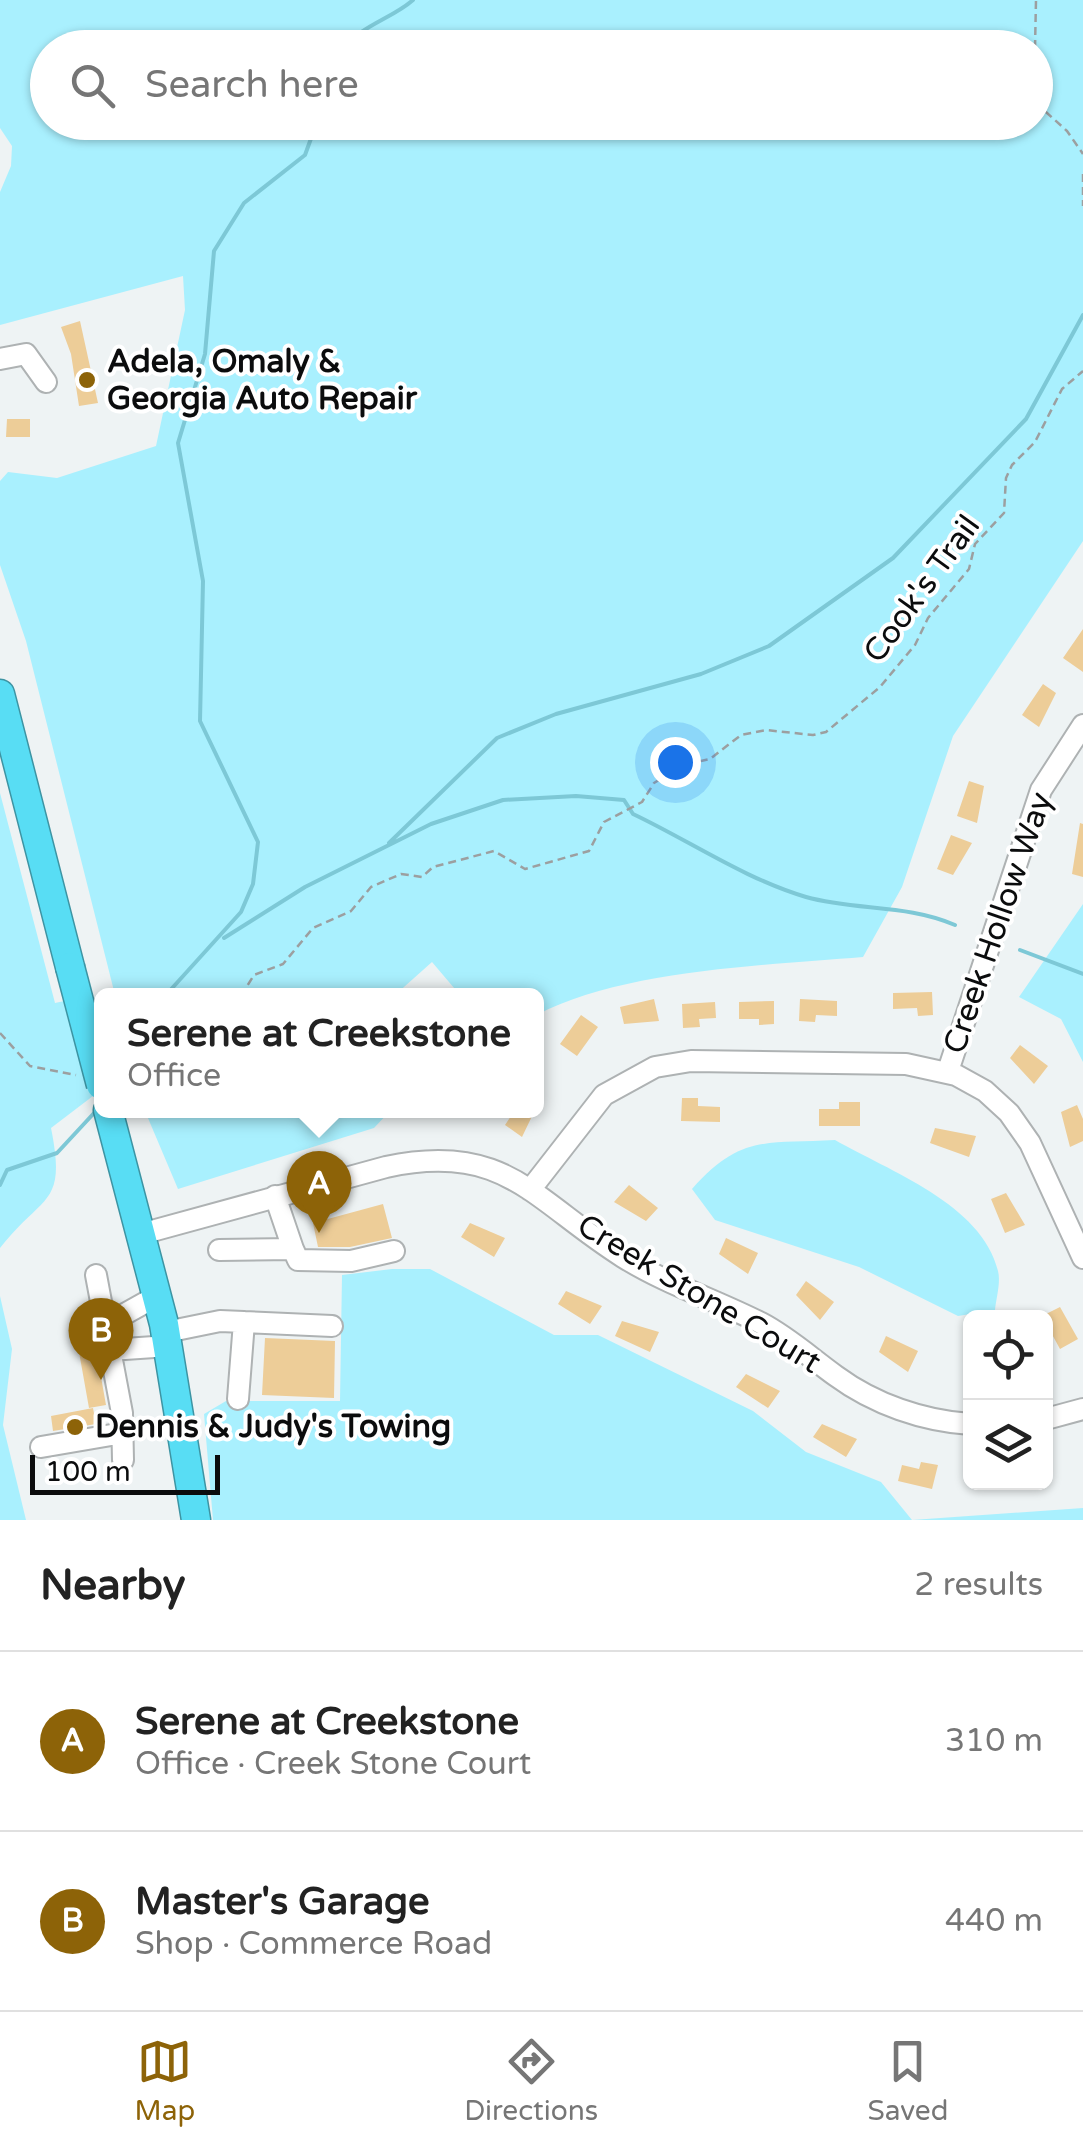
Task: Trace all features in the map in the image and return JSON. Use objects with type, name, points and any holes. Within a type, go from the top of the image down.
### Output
[{"type":"highway","points":[[0,694],[94,1074]]},
{"type":"highway","points":[[110,1118],[167,1339],[196,1520]]},
{"type":"street","points":[[0,359],[26,354],[46,382]]},
{"type":"street","name":"Creek Hollow Way","points":[[948,1071],[1041,790],[1083,726]]},
{"type":"street","points":[[530,1190],[604,1095],[654,1067],[691,1061],[906,1064],[948,1071],[985,1091],[1020,1126],[1083,1258]]},
{"type":"street","name":"Creek Stone Court","points":[[141,1234],[276,1196],[425,1159],[446,1158],[496,1170],[620,1255],[763,1324],[863,1393],[934,1420],[963,1423]]},
{"type":"street","points":[[276,1196],[298,1260],[351,1260],[394,1251]]},
{"type":"street","points":[[219,1250],[292,1250]]},
{"type":"street","points":[[96,1276],[123,1433],[123,1460]]},
{"type":"street","points":[[106,1325],[157,1296]]},
{"type":"street","points":[[110,1350],[167,1339],[220,1321],[332,1326]]},
{"type":"street","points":[[238,1399],[244,1322]]},
{"type":"street","points":[[1053,1417],[1083,1408]]},
{"type":"street","points":[[41,1447],[123,1433]]},
{"type":"path","points":[[1035,30],[1036,0]]},
{"type":"path","points":[[1053,118],[1083,154]]},
{"type":"path","points":[[1083,174],[1083,206]]},
{"type":"path","name":"Cook's Trail","points":[[246,988],[254,975],[283,964],[313,928],[341,917],[372,887],[401,874],[422,877],[433,867],[494,852],[525,869],[575,858],[589,851],[604,822],[620,817],[621,809],[638,804],[654,783],[683,765],[710,759],[741,735],[766,730],[826,732],[880,687],[915,645],[950,586],[968,569],[975,544],[1001,519],[1012,465],[1035,442],[1062,389],[1083,370]]},
{"type":"path","points":[[0,1033],[36,1070],[94,1078]]},
{"type":"shaded area","points":[[0,0],[1083,0],[1083,541],[953,736],[902,887],[863,957],[652,979],[610,988],[544,1012],[544,988],[454,988],[432,962],[403,988],[113,988],[26,641],[0,565],[0,481],[8,472],[57,478],[156,446],[185,310],[183,276],[0,325],[0,192],[11,166],[12,146],[0,128]]},
{"type":"shaded area","points":[[0,793],[55,1003],[69,1000],[93,1096],[51,1128],[56,1172],[53,1186],[48,1197],[0,1248]]},
{"type":"shaded area","points":[[1083,904],[1083,1062],[1061,1019],[1019,997]]},
{"type":"shaded area","points":[[148,1118],[383,1118],[374,1128],[178,1189]]},
{"type":"shaded area","points":[[835,1140],[906,1177],[954,1208],[989,1247],[998,1271],[995,1310],[963,1310],[963,1315],[958,1316],[859,1267],[715,1220],[692,1189],[725,1159],[741,1150],[772,1143]]},
{"type":"shaded area","points":[[430,1269],[554,1335],[598,1335],[753,1411],[806,1452],[881,1482],[912,1520],[213,1520],[204,1414],[226,1401],[340,1401],[342,1275]]},
{"type":"shaded area","points":[[0,1296],[12,1349],[3,1425],[26,1520],[0,1520]]},
{"type":"shaded area","points":[[1083,1508],[1083,1520],[912,1520]]},
{"type":"building","points":[[80,321],[98,403],[79,406],[71,354],[61,327]]},
{"type":"building","points":[[7,419],[30,419],[30,437],[6,437]]},
{"type":"building","points":[[1083,629],[1083,672],[1063,658]]},
{"type":"building","points":[[1043,684],[1056,693],[1039,727],[1022,715]]},
{"type":"building","points":[[969,781],[984,786],[977,823],[957,816]]},
{"type":"building","points":[[1080,823],[1083,824],[1083,877],[1072,874]]},
{"type":"building","points":[[951,835],[972,843],[953,875],[937,869]]},
{"type":"building","points":[[932,992],[933,1015],[918,1016],[917,1008],[893,1009],[893,993]]},
{"type":"building","points":[[654,999],[659,1021],[624,1024],[620,1007]]},
{"type":"building","points":[[800,999],[837,1001],[837,1016],[816,1015],[815,1022],[799,1021]]},
{"type":"building","points":[[774,1001],[774,1024],[759,1025],[759,1019],[739,1019],[739,1002]]},
{"type":"building","points":[[715,1002],[716,1018],[699,1019],[700,1027],[683,1028],[682,1004]]},
{"type":"building","points":[[581,1015],[598,1027],[577,1056],[560,1044]]},
{"type":"building","points":[[1020,1045],[1048,1066],[1034,1084],[1010,1058]]},
{"type":"building","points":[[682,1098],[698,1098],[698,1106],[720,1107],[720,1122],[681,1121]]},
{"type":"building","points":[[839,1102],[860,1102],[860,1126],[819,1126],[819,1109],[839,1109]]},
{"type":"building","points":[[1077,1105],[1083,1119],[1083,1141],[1070,1147],[1061,1112]]},
{"type":"building","points":[[510,1118],[531,1118],[522,1137],[505,1125]]},
{"type":"building","points":[[935,1128],[976,1136],[969,1157],[930,1143]]},
{"type":"building","points":[[629,1185],[658,1208],[646,1221],[614,1202]]},
{"type":"building","points":[[1006,1193],[1025,1225],[1005,1233],[991,1199]]},
{"type":"building","points":[[383,1204],[392,1238],[350,1247],[318,1247],[313,1223]]},
{"type":"building","points":[[470,1223],[505,1238],[494,1257],[461,1237]]},
{"type":"building","points":[[726,1238],[758,1253],[748,1274],[719,1254]]},
{"type":"building","points":[[806,1281],[834,1302],[820,1320],[796,1295]]},
{"type":"building","points":[[566,1291],[602,1306],[590,1324],[558,1304]]},
{"type":"building","points":[[1060,1307],[1078,1339],[1060,1349],[1053,1336],[1053,1310]]},
{"type":"building","points":[[91,1321],[106,1405],[89,1408],[74,1324]]},
{"type":"building","points":[[622,1321],[659,1332],[650,1352],[615,1336]]},
{"type":"building","points":[[886,1336],[918,1351],[908,1372],[879,1352]]},
{"type":"building","points":[[265,1338],[335,1341],[334,1398],[262,1395]]},
{"type":"building","points":[[746,1374],[780,1391],[768,1408],[736,1387]]},
{"type":"building","points":[[93,1408],[96,1424],[53,1431],[51,1416]]},
{"type":"building","points":[[822,1424],[857,1439],[846,1457],[813,1437]]},
{"type":"building","points":[[921,1462],[938,1465],[932,1489],[898,1481],[902,1465],[919,1469]]},
{"type":"waterway","points":[[366,30],[413,0]]},
{"type":"waterway","points":[[172,988],[241,912],[253,884],[258,842],[200,721],[203,581],[178,443],[205,354],[214,251],[244,203],[305,155],[310,140]]},
{"type":"waterway","points":[[389,843],[497,738],[556,714],[701,674],[769,646],[893,558],[1026,419],[1083,315]]},
{"type":"waterway","points":[[224,938],[305,887],[431,824],[503,800],[576,796],[624,800],[633,814],[739,870],[806,897],[918,914],[955,925]]},
{"type":"waterway","points":[[1020,950],[1083,974]]},
{"type":"waterway","points":[[0,1185],[7,1170],[57,1153],[94,1113]]},
{"type":"place","name":"Adela, Omaly & Georgia Auto Repair","points":[[87,380]]},
{"type":"place","name":"Serene at Creekstone","points":[[319,1233]]},
{"type":"place","name":"Master's Garage","points":[[101,1380]]},
{"type":"place","name":"Dennis & Judy's Towing","points":[[75,1427]]}]
